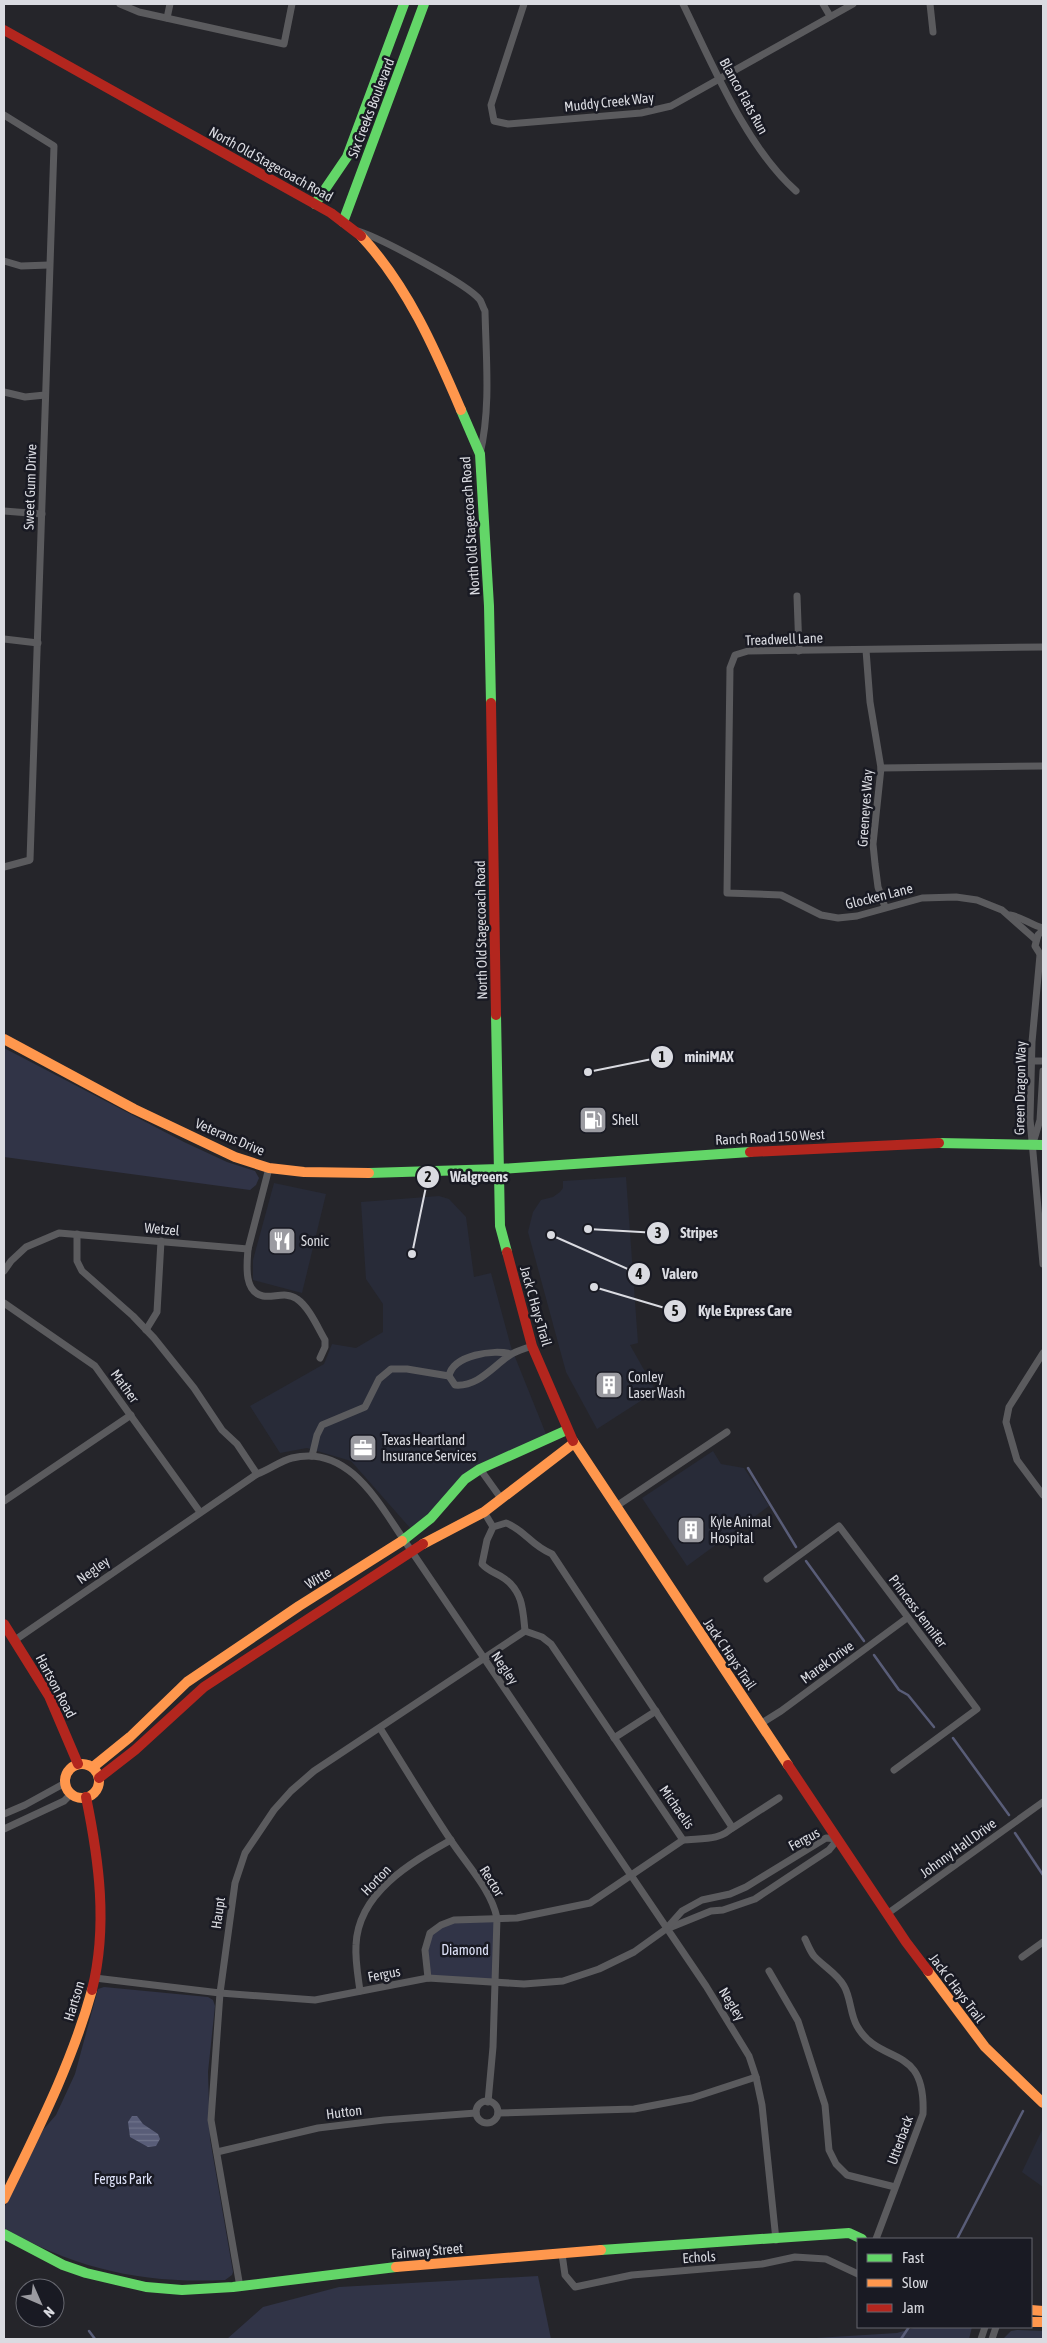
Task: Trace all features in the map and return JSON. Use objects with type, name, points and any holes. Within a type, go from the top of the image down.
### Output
[{"type":"street","points":[[120,4],[139,12],[284,44],[292,4]]},
{"type":"street","points":[[168,18],[170,4]]},
{"type":"street","name":"Six Creeks Boulevard","points":[[315,204],[347,157],[404,4]]},
{"type":"street","name":"Six Creeks Boulevard","points":[[343,222],[424,4]]},
{"type":"street","name":"Muddy Creek Way","points":[[524,4],[491,105],[494,121],[508,124],[658,110],[683,101],[853,4]]},
{"type":"street","name":"Blanco Flats Run","points":[[682,4],[720,80],[769,164],[796,191]]},
{"type":"street","points":[[823,4],[830,16]]},
{"type":"street","points":[[930,4],[933,32]]},
{"type":"street","name":"North Old Stagecoach Road","points":[[4,30],[315,204],[354,229],[370,246],[401,288],[440,361],[480,454],[489,606],[499,1169]]},
{"type":"street","name":"Sweet Gum Drive","points":[[4,115],[54,146],[30,860],[4,867]]},
{"type":"street","points":[[354,229],[374,236],[440,272],[480,300],[485,311],[486,388],[485,433],[480,454]]},
{"type":"street","points":[[4,261],[21,266],[49,266]]},
{"type":"street","points":[[4,392],[25,397],[45,395]]},
{"type":"street","points":[[4,511],[42,514]]},
{"type":"street","points":[[797,596],[799,651]]},
{"type":"street","points":[[4,639],[38,643]]},
{"type":"street","name":"Treadwell Lane","points":[[727,893],[731,660],[740,652],[1043,647]]},
{"type":"street","name":"Greeneyes Way","points":[[866,650],[870,702],[881,768],[873,844],[878,886],[885,907]]},
{"type":"street","points":[[881,768],[1043,766]]},
{"type":"street","name":"Glocken Lane","points":[[727,893],[780,895],[814,912],[838,918],[857,916],[922,898],[947,896],[977,900],[1010,915],[1019,916],[1043,929]]},
{"type":"street","name":"Glocken Lane","points":[[1010,915],[1016,923],[1036,940]]},
{"type":"street","points":[[1036,940],[1043,929]]},
{"type":"street","name":"Green Dragon Way","points":[[1032,1145],[1030,1119],[1031,1061],[1041,957],[1037,951],[1036,940]]},
{"type":"street","name":"Veterans Drive","points":[[4,1039],[134,1109],[235,1157],[269,1168],[304,1172],[392,1174],[499,1169]]},
{"type":"street","points":[[1031,1061],[1043,1061]]},
{"type":"street","name":"Green Dragon Way","points":[[1032,1145],[1040,1120],[1043,1071]]},
{"type":"street","name":"Ranch Road 150 West","points":[[499,1169],[787,1149],[945,1143],[1043,1145]]},
{"type":"street","points":[[1032,1145],[1043,1264]]},
{"type":"street","points":[[269,1168],[248,1249],[247,1276],[254,1291],[262,1296],[288,1295],[296,1298],[303,1304],[325,1340],[325,1347],[320,1358]]},
{"type":"street","name":"Jack C Hays Trail","points":[[499,1169],[500,1226],[532,1346],[574,1444],[932,1979],[984,2047],[1043,2103]]},
{"type":"street","name":"Wetzel","points":[[4,1271],[26,1247],[40,1239],[59,1233],[248,1249]]},
{"type":"street","points":[[78,1234],[77,1262],[82,1271],[146,1330],[194,1388],[222,1430],[238,1444],[257,1474]]},
{"type":"street","points":[[146,1330],[157,1312],[161,1241]]},
{"type":"street","name":"Mather","points":[[4,1302],[95,1366],[200,1512]]},
{"type":"street","points":[[312,1456],[317,1435],[322,1425],[365,1407],[379,1380],[391,1369],[407,1368],[449,1376],[456,1384],[465,1386],[479,1379],[511,1354],[532,1346]]},
{"type":"street","points":[[449,1376],[450,1369],[459,1360],[495,1351],[511,1354]]},
{"type":"street","points":[[1043,1353],[1009,1407],[1006,1422],[1017,1460],[1043,1495]]},
{"type":"street","points":[[4,1501],[131,1415]]},
{"type":"street","name":"Witte","points":[[93,1767],[130,1737],[187,1682],[404,1540],[431,1518],[465,1479],[480,1469],[567,1430]]},
{"type":"street","points":[[615,1507],[727,1432]]},
{"type":"street","name":"Witte","points":[[100,1778],[135,1750],[204,1687],[411,1550],[484,1512],[500,1498],[574,1444]]},
{"type":"street","name":"Negley","points":[[15,1640],[257,1474],[291,1458],[312,1456],[334,1462],[351,1470],[365,1484],[411,1550],[666,1930],[706,1986],[749,2056],[762,2106],[776,2240]]},
{"type":"street","points":[[480,1469],[500,1498]]},
{"type":"street","points":[[484,1512],[493,1527]]},
{"type":"street","points":[[525,1631],[522,1602],[506,1580],[487,1570],[482,1564],[487,1540],[493,1527],[506,1523],[517,1527],[532,1544],[552,1554],[732,1826],[731,1829]]},
{"type":"street","name":"Princess Jennifer","points":[[767,1580],[839,1526],[977,1709],[894,1770]]},
{"type":"street","name":"Marek Drive","points":[[760,1724],[781,1711],[907,1618]]},
{"type":"street","name":"Hartson Road","points":[[4,1624],[49,1696],[78,1764]]},
{"type":"street","name":"Haupt","points":[[240,2287],[211,2120],[220,1992],[235,1883],[245,1853],[274,1810],[291,1791],[314,1772],[525,1631]]},
{"type":"street","name":"Michaelis","points":[[525,1631],[542,1637],[551,1644],[683,1840],[716,1838],[780,1798]]},
{"type":"street","points":[[236,1649],[243,1661]]},
{"type":"street","points":[[160,1708],[170,1717]]},
{"type":"street","points":[[614,1738],[656,1711]]},
{"type":"street","name":"Rector","points":[[380,1728],[450,1840],[486,1890],[495,1909],[497,1918],[493,2047],[488,2102]]},
{"type":"street","points":[[83,1763],[93,1767],[100,1778],[98,1788],[86,1797],[71,1794],[65,1783],[69,1769],[83,1763]]},
{"type":"street","points":[[4,1814],[26,1805],[65,1783]]},
{"type":"street","points":[[4,1829],[64,1801],[71,1794]]},
{"type":"street","name":"Hartson","points":[[4,2199],[55,2095],[72,2052],[95,1978],[101,1914],[100,1875],[95,1836],[86,1797]]},
{"type":"street","name":"Johnny Hall Drive","points":[[888,1914],[1043,1802]]},
{"type":"street","name":"Fergus","points":[[666,1930],[682,1911],[702,1900],[730,1894],[746,1887],[826,1838],[838,1839]]},
{"type":"street","name":"Fergus","points":[[95,1978],[315,2000],[428,1978],[524,1984],[563,1981],[599,1968],[634,1952],[666,1930],[710,1911],[722,1910],[755,1898],[829,1850],[838,1839]]},
{"type":"street","name":"Horton","points":[[360,1991],[356,1943],[364,1912],[379,1891],[413,1861],[450,1840]]},
{"type":"street","points":[[428,1978],[425,1950],[430,1933],[441,1925],[454,1920],[518,1918],[590,1903],[683,1840]]},
{"type":"street","name":"Utterback","points":[[805,1939],[814,1955],[839,1977],[846,1988],[856,2026],[868,2039],[904,2060],[919,2081],[924,2094],[923,2114],[876,2238]]},
{"type":"street","points":[[1022,1957],[1043,1942]]},
{"type":"street","points":[[769,1971],[798,2021],[826,2105],[829,2150],[836,2164],[848,2175],[895,2187]]},
{"type":"street","points":[[498,2112],[634,2109],[692,2098],[756,2077]]},
{"type":"street","points":[[488,2102],[494,2104],[498,2112],[496,2119],[486,2123],[479,2120],[476,2113],[480,2104],[488,2102]]},
{"type":"street","name":"Hutton","points":[[217,2152],[318,2128],[384,2120],[476,2113]]},
{"type":"street","name":"Fairway Street","points":[[4,2234],[63,2265],[113,2280],[146,2287],[182,2290],[240,2287],[270,2281],[409,2266],[562,2254],[776,2240],[849,2233],[860,2238]]},
{"type":"street","name":"Echols","points":[[562,2254],[565,2275],[575,2287],[632,2274],[762,2264],[796,2257],[826,2259],[857,2274]]},
{"type":"shaded area","points":[[626,1177],[638,1343],[630,1345],[656,1391],[597,1429],[566,1372],[528,1232],[533,1212],[541,1200],[553,1197],[560,1192],[563,1188],[563,1181]]},
{"type":"shaded area","points":[[274,1183],[326,1194],[302,1293],[253,1280],[253,1260]]},
{"type":"shaded area","points":[[439,1196],[449,1199],[466,1217],[474,1277],[491,1273],[511,1347],[546,1434],[480,1464],[426,1518],[411,1529],[351,1461],[307,1448],[280,1453],[250,1406],[324,1364],[332,1344],[356,1348],[383,1332],[383,1304],[366,1279],[361,1202]]},
{"type":"shaded area","points":[[713,1451],[721,1464],[744,1468],[769,1506],[687,1566],[642,1498]]},
{"type":"shaded area","points":[[132,2116],[137,2116],[143,2124],[158,2134],[160,2139],[156,2146],[148,2147],[130,2137],[128,2122]]},
{"type":"shaded area","points":[[1043,2128],[1043,2187],[1022,2172]]},
{"type":"green space","points":[[4,1048],[184,1142],[227,1162],[255,1171],[259,1178],[256,1185],[250,1190],[4,1157]]},
{"type":"green space","name":"Diamond","points":[[496,1919],[494,1982],[429,1978],[426,1950],[431,1933],[455,1921]]},
{"type":"green space","name":"Fergus Park","points":[[104,1987],[208,1997],[213,2000],[215,2006],[208,2072],[210,2139],[233,2272],[225,2280],[195,2281],[166,2279],[110,2271],[57,2254],[4,2228],[4,2208],[43,2130],[56,2115],[75,2074],[98,1989]]},
{"type":"green space","points":[[538,2276],[551,2339],[227,2339],[263,2307],[339,2287]]},
{"type":"green space","points":[[914,2328],[972,2328],[969,2339],[800,2339],[897,2333]]},
{"type":"green space","points":[[1011,2331],[1043,2331],[1043,2339],[1003,2339]]},
{"type":"waterway","points":[[748,1468],[796,1547]]},
{"type":"waterway","points":[[806,1561],[864,1641]]},
{"type":"waterway","points":[[874,1655],[899,1690],[908,1695],[934,1727]]},
{"type":"waterway","points":[[953,1738],[1009,1815]]},
{"type":"waterway","points":[[1015,1833],[1043,1875]]},
{"type":"waterway","points":[[958,2238],[1023,2111]]},
{"type":"waterway","points":[[901,2339],[908,2328]]},
{"type":"waterway","points":[[89,2331],[95,2339]]},
{"type":"traffic: fast","points":[[315,204],[347,157],[404,4]]},
{"type":"traffic: fast","points":[[343,222],[424,4]]},
{"type":"traffic: fast","points":[[461,410],[480,454],[489,606],[491,703]]},
{"type":"traffic: fast","points":[[496,1015],[500,1226],[507,1252]]},
{"type":"traffic: fast","points":[[939,1143],[1043,1145]]},
{"type":"traffic: fast","points":[[369,1173],[499,1169],[750,1152]]},
{"type":"traffic: fast","points":[[402,1541],[431,1518],[465,1479],[480,1469],[567,1430]]},
{"type":"traffic: fast","points":[[601,2250],[849,2233],[860,2238]]},
{"type":"traffic: fast","points":[[4,2234],[63,2265],[86,2273],[146,2287],[182,2290],[233,2287],[396,2267]]},
{"type":"traffic: slow","points":[[361,236],[392,275],[419,318],[461,410]]},
{"type":"traffic: slow","points":[[4,1039],[134,1109],[235,1157],[269,1168],[304,1172],[369,1173]]},
{"type":"traffic: slow","points":[[573,1441],[788,1765]]},
{"type":"traffic: slow","points":[[423,1544],[484,1512],[574,1443]]},
{"type":"traffic: slow","points":[[93,1767],[130,1737],[187,1682],[299,1606],[402,1541]]},
{"type":"traffic: slow","points":[[82,1764],[89,1765],[94,1769],[98,1774],[99,1781],[98,1788],[94,1793],[89,1797],[82,1798],[75,1797],[70,1793],[66,1788],[65,1781],[66,1774],[70,1769],[75,1765],[82,1764]]},
{"type":"traffic: slow","points":[[928,1971],[985,2047],[1043,2103]]},
{"type":"traffic: slow","points":[[4,2199],[64,2070],[92,1990]]},
{"type":"traffic: slow","points":[[396,2267],[601,2250]]},
{"type":"traffic: slow","points":[[1032,2310],[1043,2311]]},
{"type":"traffic: slow","points":[[1032,2322],[1043,2322]]},
{"type":"traffic: jam","points":[[4,30],[331,213],[361,236]]},
{"type":"traffic: jam","points":[[491,703],[496,1015]]},
{"type":"traffic: jam","points":[[750,1152],[939,1143]]},
{"type":"traffic: jam","points":[[507,1252],[532,1346],[573,1441]]},
{"type":"traffic: jam","points":[[99,1778],[135,1750],[204,1687],[423,1544]]},
{"type":"traffic: jam","points":[[4,1624],[49,1696],[78,1764]]},
{"type":"traffic: jam","points":[[788,1765],[906,1942],[928,1971]]},
{"type":"traffic: jam","points":[[86,1797],[95,1845],[101,1917],[100,1942],[92,1990]]},
{"type":"place","name":"miniMAX","points":[[588,1072]]},
{"type":"place","name":"Shell","points":[[593,1120]]},
{"type":"place","name":"Stripes","points":[[588,1229]]},
{"type":"place","name":"Valero","points":[[551,1235]]},
{"type":"place","name":"Sonic","points":[[282,1241]]},
{"type":"place","name":"Walgreens","points":[[412,1254]]},
{"type":"place","name":"Kyle Express Care","points":[[594,1287]]},
{"type":"place","name":"Conley Laser Wash","points":[[609,1385]]},
{"type":"place","name":"Texas Heartland Insurance Services","points":[[363,1448]]},
{"type":"place","name":"Kyle Animal Hospital","points":[[691,1530]]}]
